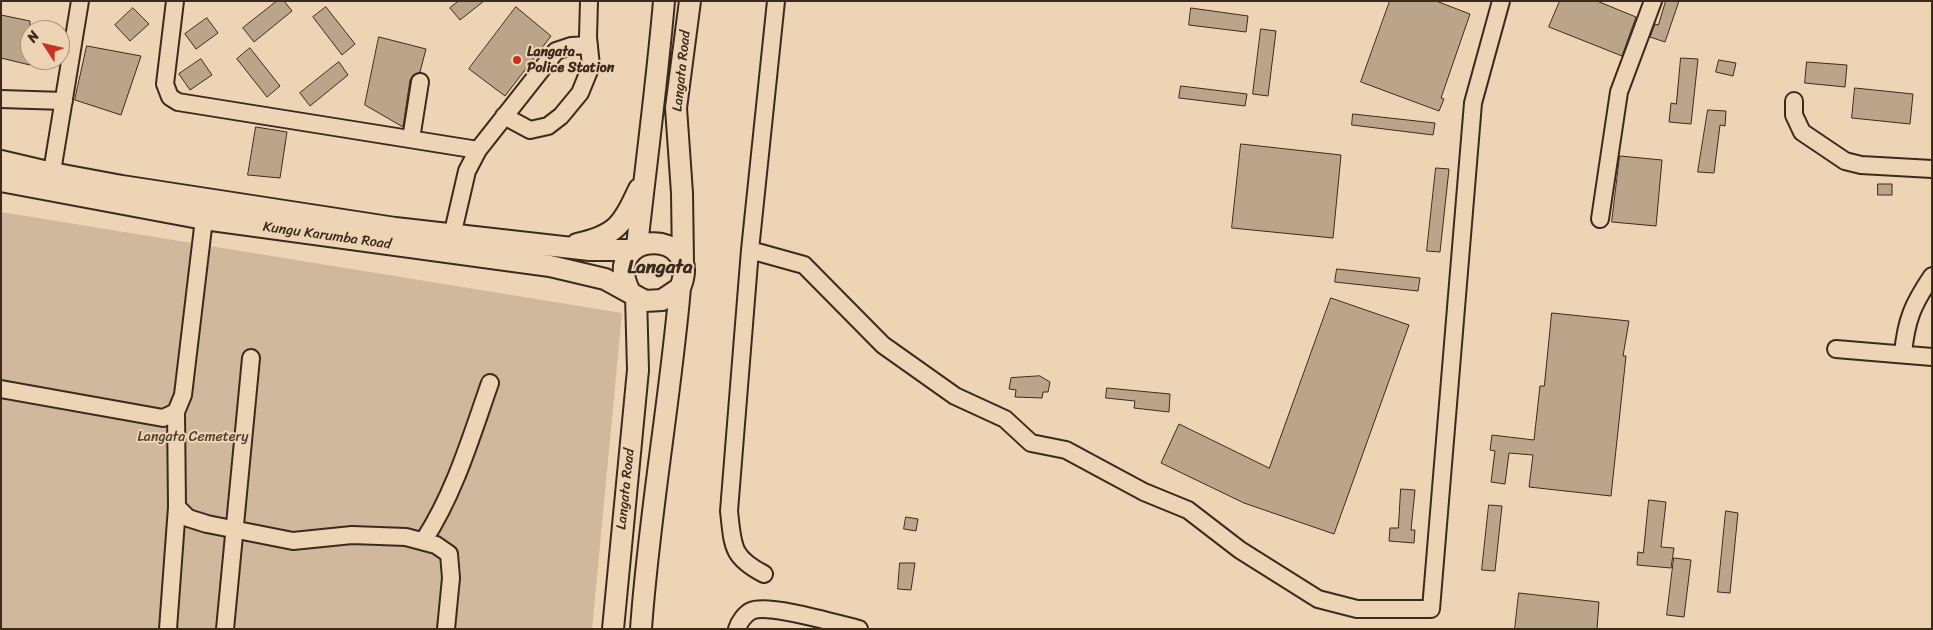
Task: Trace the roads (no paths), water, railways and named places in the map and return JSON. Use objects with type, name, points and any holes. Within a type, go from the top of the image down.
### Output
[{"type":"main road","name":"Langata Road","points":[[643,180],[657,91],[664,1]]},
{"type":"main road","name":"Langata Road","points":[[683,262],[682,193],[676,108],[690,1]]},
{"type":"main road","points":[[1,161],[50,182],[452,236],[566,246],[590,250],[635,248],[648,242],[668,246],[678,252],[683,262],[685,274],[680,288],[662,300],[645,301],[633,293],[624,280],[624,269],[635,248],[643,180]]},
{"type":"main road","points":[[566,246],[600,238],[618,226],[629,210],[643,180]]},
{"type":"main road","name":"Kungu Karumba Road","points":[[1,181],[50,182],[204,219],[550,266],[605,279],[633,293]]},
{"type":"main road","name":"Langata Road","points":[[641,629],[646,564],[668,404],[680,288]]},
{"type":"main road","name":"Langata Road","points":[[613,629],[639,349],[633,293]]},
{"type":"street","points":[[50,182],[80,1]]},
{"type":"street","points":[[175,1],[165,84],[170,97],[178,102],[478,150]]},
{"type":"street","points":[[504,116],[530,130],[548,126],[561,116],[580,93],[591,66],[588,45],[589,1]]},
{"type":"street","points":[[764,574],[745,564],[738,555],[732,536],[729,511],[750,250],[776,1]]},
{"type":"street","points":[[750,250],[804,266],[884,345],[955,396],[1005,419],[1031,444],[1066,450],[1144,492],[1188,510],[1240,550],[1318,599],[1357,609],[1431,609],[1473,103],[1501,1]]},
{"type":"street","points":[[1600,219],[1619,92],[1652,1]]},
{"type":"street","points":[[452,236],[467,171],[478,150],[556,51],[571,46],[588,45]]},
{"type":"street","points":[[411,139],[420,82]]},
{"type":"street","points":[[1,99],[64,101]]},
{"type":"street","points":[[1794,101],[1794,115],[1802,132],[1845,161],[1861,165],[1932,169]]},
{"type":"street","points":[[168,629],[177,507],[176,412],[183,394],[204,219]]},
{"type":"street","points":[[1903,354],[1905,334],[1914,302],[1932,276]]},
{"type":"street","points":[[1836,349],[1932,357]]},
{"type":"street","points":[[225,629],[251,358]]},
{"type":"street","points":[[424,540],[439,517],[452,489],[490,383]]},
{"type":"street","points":[[1,389],[163,418],[176,412]]},
{"type":"street","points":[[177,507],[188,518],[234,530],[294,541],[352,535],[406,537],[424,540],[436,545],[449,554],[451,578],[446,629]]},
{"type":"street","points":[[737,629],[750,611],[758,609],[776,610],[859,629]]},
{"type":"place","name":"Langata Police Station","points":[[517,60]]},
{"type":"district","name":"Langata","points":[[660,268]]},
{"type":"park label","name":"Langata Cemetery","points":[[193,437]]}]
